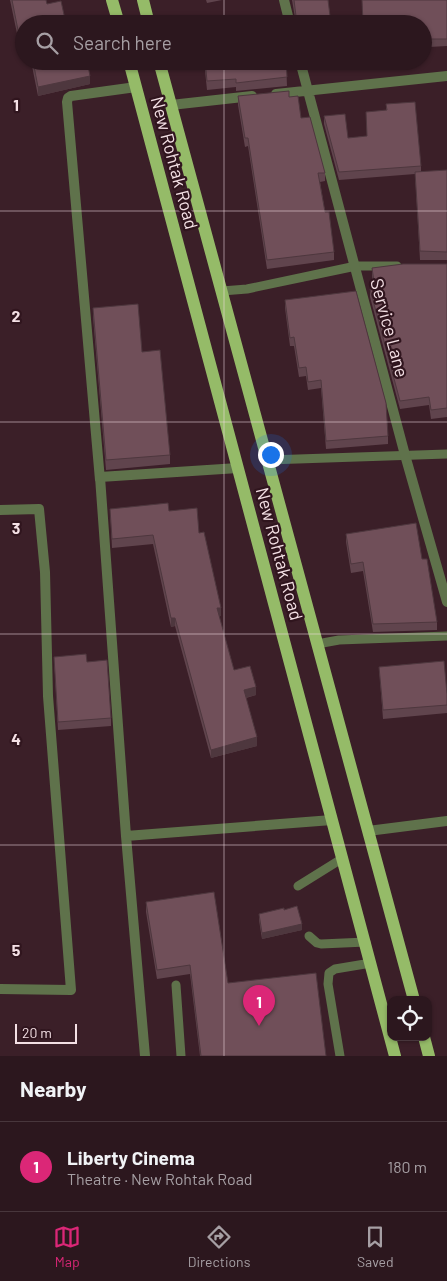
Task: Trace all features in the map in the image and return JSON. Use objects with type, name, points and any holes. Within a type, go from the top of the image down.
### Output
[{"type":"main road","points":[[112,0],[116,15]]},
{"type":"main road","points":[[143,0],[147,15]]},
{"type":"main road","name":"New Rohtak Road","points":[[131,70],[395,1056]]},
{"type":"main road","name":"New Rohtak Road","points":[[161,70],[413,996]]},
{"type":"main road","points":[[425,1041],[429,1056]]},
{"type":"street","points":[[284,0],[288,15]]},
{"type":"street","name":"Service Lane","points":[[302,70],[405,455],[447,602]]},
{"type":"street","points":[[171,105],[447,76]]},
{"type":"street","points":[[136,87],[71,96],[67,102],[100,480],[126,836],[145,1056]]},
{"type":"street","points":[[100,480],[100,477],[238,468]]},
{"type":"street","points":[[0,510],[39,509],[45,572],[48,696],[71,990],[0,989]]},
{"type":"street","points":[[126,836],[332,820]]},
{"type":"street","points":[[368,831],[447,821]]},
{"type":"lane","points":[[222,290],[246,289],[356,266],[410,266]]},
{"type":"lane","points":[[268,460],[447,454]]},
{"type":"lane","points":[[317,644],[339,640],[447,636]]},
{"type":"lane","points":[[298,886],[343,858]]},
{"type":"lane","points":[[309,936],[316,943],[322,944],[366,942]]},
{"type":"lane","points":[[340,1056],[328,984],[329,973],[335,969],[371,963]]},
{"type":"lane","points":[[176,985],[181,1056]]},
{"type":"building","points":[[12,0],[46,0],[47,4],[61,1],[64,15],[15,15]]},
{"type":"building","points":[[294,0],[328,0],[330,15],[296,15]]},
{"type":"building","points":[[362,0],[447,0],[447,39],[432,39],[432,15],[363,15]]},
{"type":"building","points":[[35,70],[89,70],[90,76],[38,87]]},
{"type":"building","points":[[206,70],[287,70],[287,77],[236,83],[236,79],[207,81]]},
{"type":"building","points":[[289,91],[289,97],[298,96],[301,118],[310,117],[325,173],[318,173],[325,212],[329,212],[334,252],[267,260],[248,138],[245,138],[238,96]]},
{"type":"building","points":[[415,102],[421,166],[339,172],[324,116],[345,114],[348,138],[367,136],[366,112],[387,110],[386,104]]},
{"type":"building","points":[[447,170],[447,252],[420,251],[415,172]]},
{"type":"building","points":[[403,264],[447,264],[447,408],[431,410],[429,397],[400,401],[370,289],[375,288],[372,268]]},
{"type":"building","points":[[356,291],[386,403],[388,436],[326,441],[321,380],[308,382],[306,367],[299,368],[294,337],[290,338],[285,300]]},
{"type":"building","points":[[138,304],[142,352],[160,350],[170,455],[106,460],[93,308]]},
{"type":"building","points":[[168,503],[169,511],[197,508],[199,533],[204,532],[221,608],[217,608],[234,670],[250,666],[256,687],[244,690],[257,737],[211,750],[175,618],[171,618],[153,535],[112,539],[110,509]]},
{"type":"building","points":[[416,523],[422,559],[427,559],[437,622],[373,624],[363,562],[351,564],[346,534]]},
{"type":"building","points":[[86,654],[87,662],[107,660],[111,718],[58,722],[54,657]]},
{"type":"building","points":[[444,661],[447,705],[383,710],[379,667]]},
{"type":"building","points":[[214,892],[228,983],[316,973],[326,1056],[201,1056],[190,965],[157,970],[146,902]]},
{"type":"building","points":[[297,906],[302,924],[262,933],[259,914]]},
{"type":"place","name":"Liberty Cinema","points":[[259,1026]]}]
